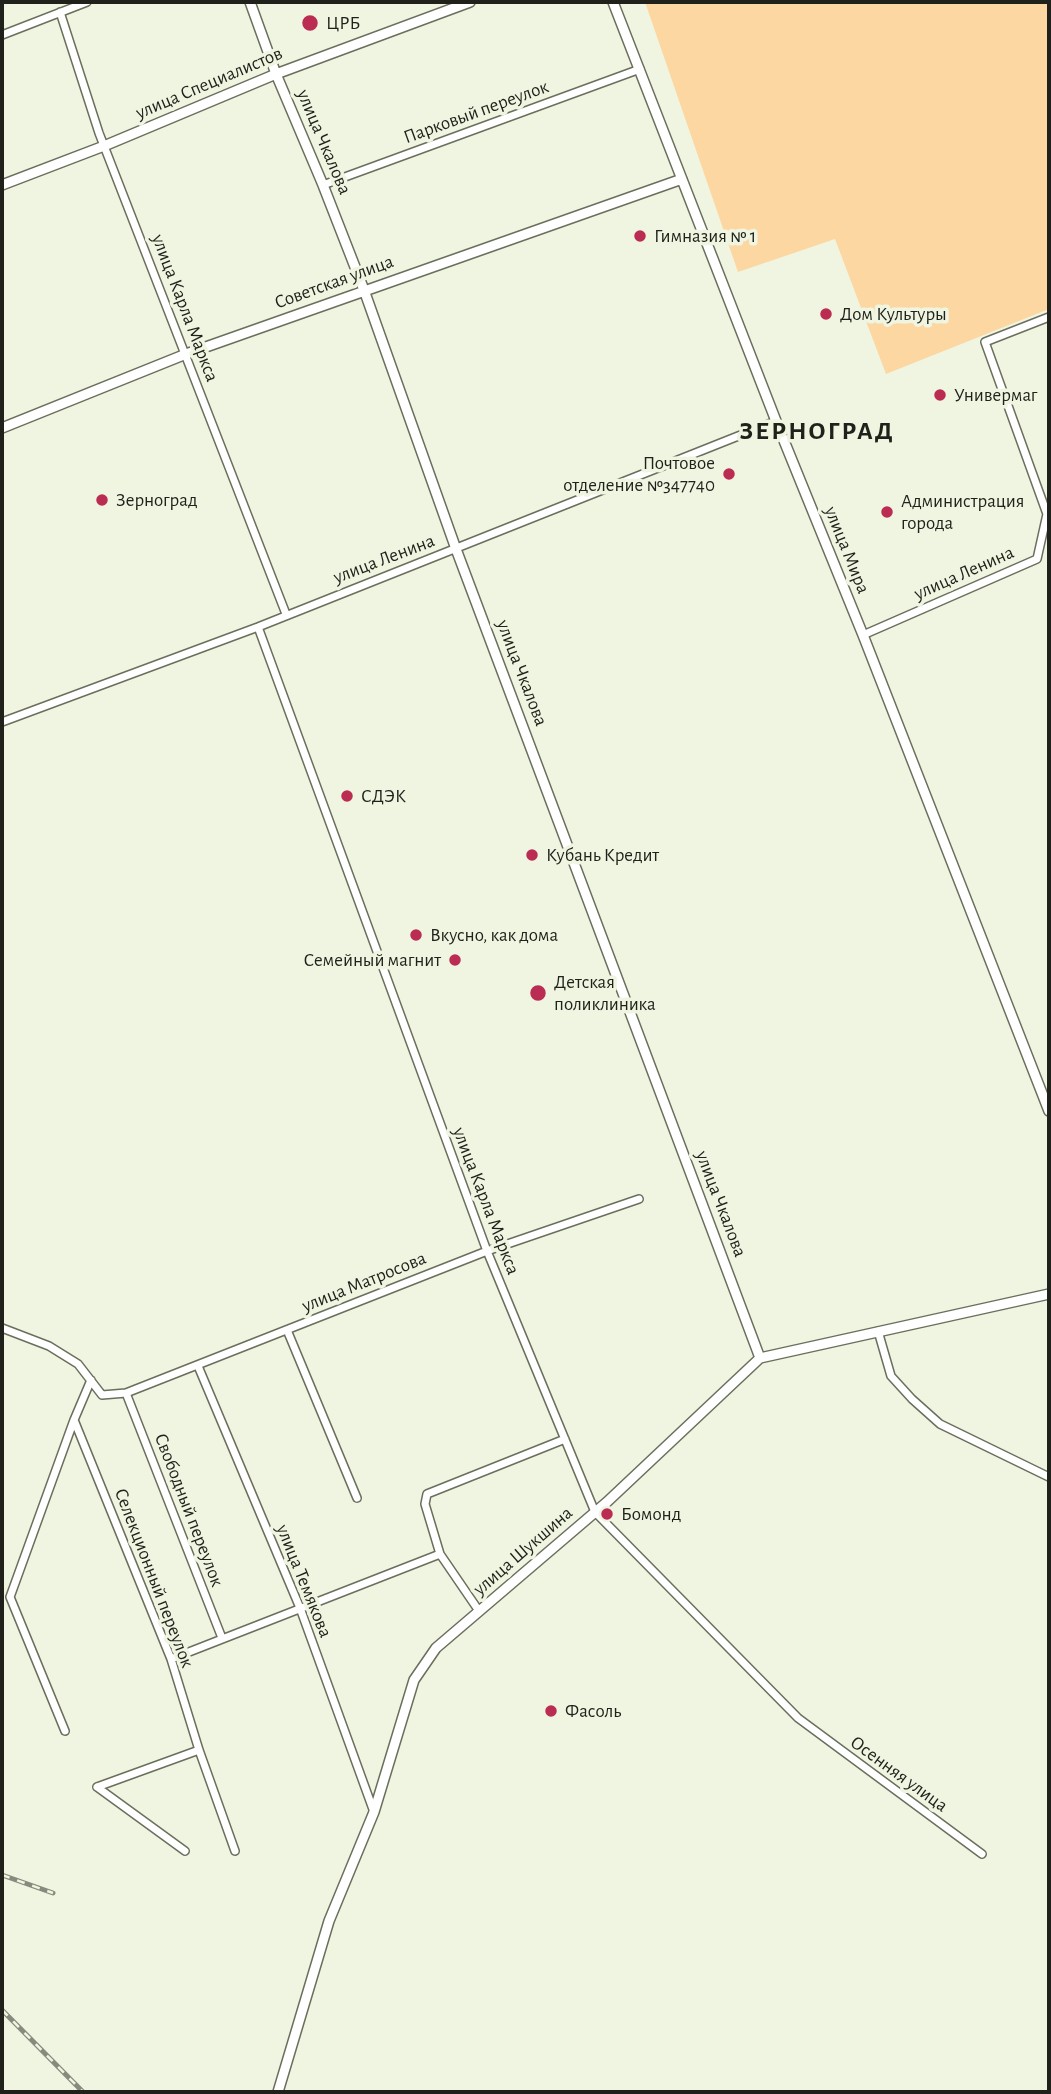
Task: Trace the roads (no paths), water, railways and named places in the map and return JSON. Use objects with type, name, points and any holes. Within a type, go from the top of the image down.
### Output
[{"type":"street","points":[[2,35],[87,2]]},
{"type":"street","name":"улица Чкалова","points":[[250,2],[276,74],[364,290],[456,549],[760,1358]]},
{"type":"street","name":"улица Специалистов","points":[[2,185],[104,146],[276,74],[470,2]]},
{"type":"street","name":"улица Мира","points":[[613,2],[1049,1111]]},
{"type":"street","name":"улица Карла Маркса","points":[[60,12],[104,146],[286,614]]},
{"type":"street","name":"Парковый переулок","points":[[323,185],[640,69]]},
{"type":"street","name":"Советская улица","points":[[2,428],[186,354],[682,179]]},
{"type":"street","name":"улица Ленина","points":[[863,635],[1037,559],[1047,514],[985,342],[1049,317]]},
{"type":"street","name":"улица Ленина","points":[[2,722],[258,627],[776,421]]},
{"type":"street","name":"улица Карла Маркса","points":[[258,627],[487,1251],[595,1512],[798,1718]]},
{"type":"street","name":"улица Матросова","points":[[90,1380],[102,1395],[126,1393],[487,1251],[639,1199]]},
{"type":"street","points":[[760,1358],[1049,1294]]},
{"type":"street","points":[[2,1328],[55,1350],[78,1364],[90,1380],[10,1597],[65,1731]]},
{"type":"street","points":[[287,1330],[357,1498]]},
{"type":"street","points":[[878,1331],[891,1376],[940,1424],[1049,1477]]},
{"type":"street","name":"улица Шукшина","points":[[278,2092],[329,1921],[374,1812],[414,1680],[436,1648],[595,1512],[760,1358]]},
{"type":"street","name":"улица Темякова","points":[[198,1366],[300,1608],[374,1812]]},
{"type":"street","name":"Свободный переулок","points":[[126,1393],[222,1638]]},
{"type":"street","name":"Селекционный переулок","points":[[74,1420],[171,1659],[199,1750],[235,1851]]},
{"type":"street","points":[[479,1611],[440,1554],[425,1504],[427,1494],[565,1439]]},
{"type":"street","points":[[171,1659],[440,1554]]},
{"type":"street","name":"Осенняя улица","points":[[798,1718],[982,1854]]},
{"type":"street","points":[[185,1851],[97,1787],[199,1750]]},
{"type":"railway","points":[[2,1875],[53,1893]]},
{"type":"railway","points":[[2,2010],[83,2092]]},
{"type":"place","name":"ЦРБ","points":[[310,23]]},
{"type":"place","name":"Гимназия № 1","points":[[640,236]]},
{"type":"place","name":"Дом Культуры","points":[[826,314]]},
{"type":"place","name":"Универмаг","points":[[940,395]]},
{"type":"place","name":"Почтовое отделение №347740","points":[[729,474]]},
{"type":"place","name":"Зерноград","points":[[102,500]]},
{"type":"place","name":"Администрация города","points":[[887,512]]},
{"type":"place","name":"СДЭК","points":[[347,796]]},
{"type":"place","name":"Кубань Кредит","points":[[532,855]]},
{"type":"place","name":"Вкусно, как дома","points":[[416,935]]},
{"type":"place","name":"Семейный магнит","points":[[455,960]]},
{"type":"place","name":"Детская поликлиника","points":[[538,993]]},
{"type":"place","name":"Бомонд","points":[[607,1514]]},
{"type":"place","name":"Фасоль","points":[[551,1711]]},
{"type":"district","name":"ЗЕРНОГРАД","points":[[817,431]]}]
